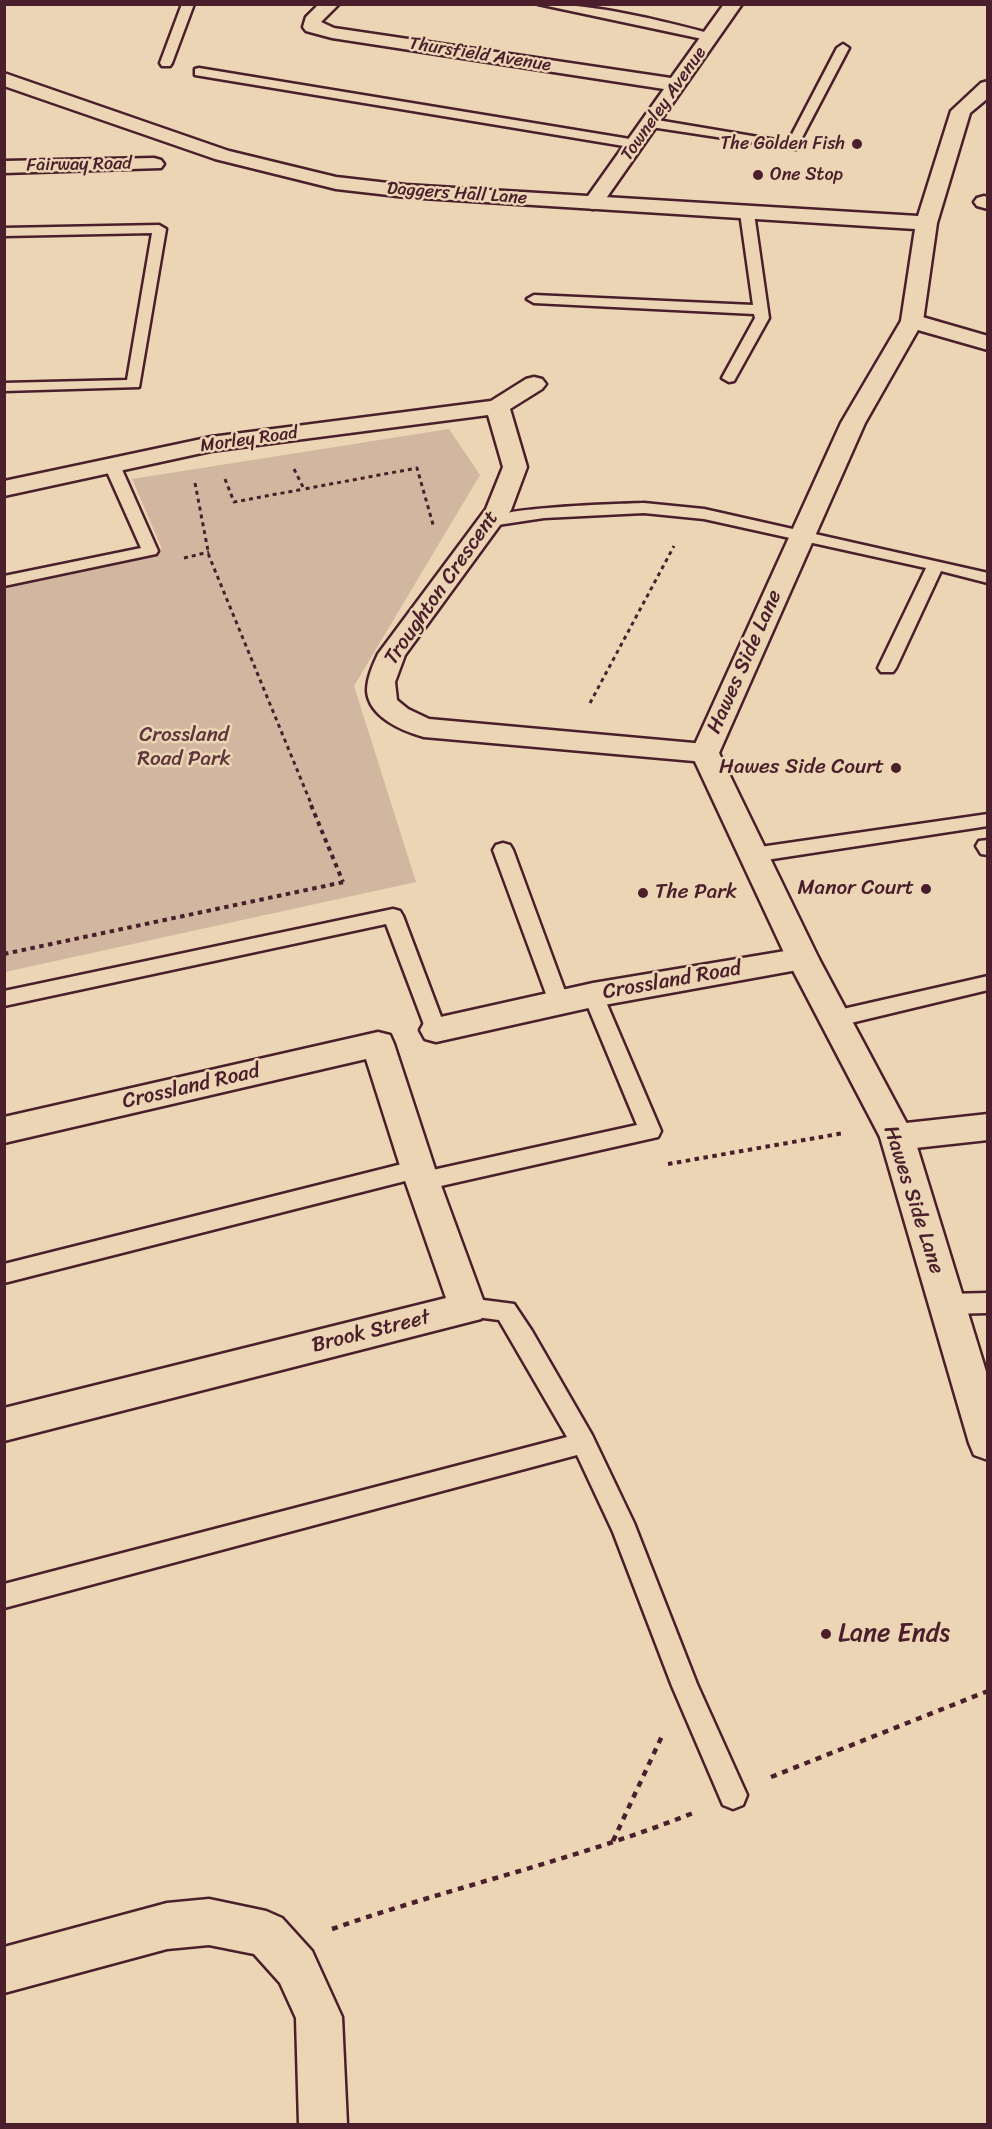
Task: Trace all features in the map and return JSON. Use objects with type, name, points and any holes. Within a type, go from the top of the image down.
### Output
[{"type":"street","name":"Thursfield Avenue","points":[[330,4],[312,21],[312,27],[332,33],[678,86]]},
{"type":"street","name":"Towneley Avenue","points":[[593,203],[678,86],[733,4]]},
{"type":"street","name":"Daggers Hall Lane","points":[[4,79],[222,155],[336,183],[406,191],[926,223]]},
{"type":"street","name":"Hawes Side Lane","points":[[982,95],[961,111],[926,223],[912,321],[853,423],[705,753],[803,959],[894,1131],[987,1443]]},
{"type":"street","name":"Fairway Road","points":[[4,166],[154,164]]},
{"type":"street","points":[[912,321],[987,343]]},
{"type":"street","points":[[497,407],[534,384]]},
{"type":"street","name":"Morley Road","points":[[4,489],[211,444],[497,407]]},
{"type":"street","name":"Troughton Crescent","points":[[497,407],[515,467],[498,510],[392,654],[381,676],[382,700],[394,715],[424,728],[705,753]]},
{"type":"street","name":"Crossland Road","points":[[436,1030],[593,995],[803,959]]},
{"type":"street","name":"Crossland Road","points":[[4,1130],[378,1044],[420,1175]]},
{"type":"street","points":[[894,1131],[987,1127]]},
{"type":"street","points":[[420,1175],[468,1308]]},
{"type":"street","name":"Brook Street","points":[[4,1425],[468,1308]]},
{"type":"street","points":[[4,1970],[167,1926],[209,1922],[266,1934],[296,1967],[319,2017],[323,2124]]},
{"type":"lane","points":[[166,63],[188,4]]},
{"type":"lane","points":[[543,4],[660,25],[712,37]]},
{"type":"lane","points":[[651,123],[792,147],[843,48]]},
{"type":"lane","points":[[200,72],[636,144]]},
{"type":"lane","points":[[729,378],[762,318],[747,213]]},
{"type":"lane","points":[[4,232],[159,229],[134,384],[4,387]]},
{"type":"lane","points":[[534,299],[761,310]]},
{"type":"lane","points":[[4,580],[150,551],[112,465]]},
{"type":"lane","points":[[490,521],[544,513],[644,508],[692,513],[802,535],[987,578]]},
{"type":"lane","points":[[887,668],[936,565]]},
{"type":"lane","points":[[753,855],[987,820]]},
{"type":"lane","points":[[503,850],[560,1002]]},
{"type":"lane","points":[[4,999],[393,916],[436,1030]]},
{"type":"lane","points":[[834,1019],[987,983]]},
{"type":"lane","points":[[4,1274],[420,1175],[650,1131],[593,995]]},
{"type":"lane","points":[[946,1304],[987,1303]]},
{"type":"lane","points":[[468,1308],[506,1311],[524,1338],[583,1443],[625,1531],[685,1686],[733,1795]]},
{"type":"lane","points":[[4,1596],[583,1443]]},
{"type":"path","points":[[291,463],[304,489]]},
{"type":"path","points":[[224,476],[234,502],[417,468],[439,544],[452,573]]},
{"type":"path","points":[[204,480],[194,482],[209,556],[343,882],[375,919]]},
{"type":"path","points":[[569,741],[692,513]]},
{"type":"path","points":[[4,954],[343,882]]},
{"type":"path","points":[[650,1131],[666,1165],[894,1131]]},
{"type":"path","points":[[613,1842],[685,1686]]},
{"type":"path","points":[[279,1949],[383,1910],[613,1842],[685,1816],[772,1777],[987,1691]]},
{"type":"green space","name":"Crossland Road Park","points":[[449,429],[480,475],[354,686],[416,882],[5,972],[4,581],[162,549],[132,479]]},
{"type":"place","name":"The Golden Fish","points":[[857,144]]},
{"type":"place","name":"One Stop","points":[[758,175]]},
{"type":"place","name":"Hawes Side Court","points":[[896,768]]},
{"type":"place","name":"Manor Court","points":[[926,889]]},
{"type":"place","name":"The Park","points":[[643,893]]},
{"type":"place","name":"Lane Ends","points":[[826,1634]]}]
